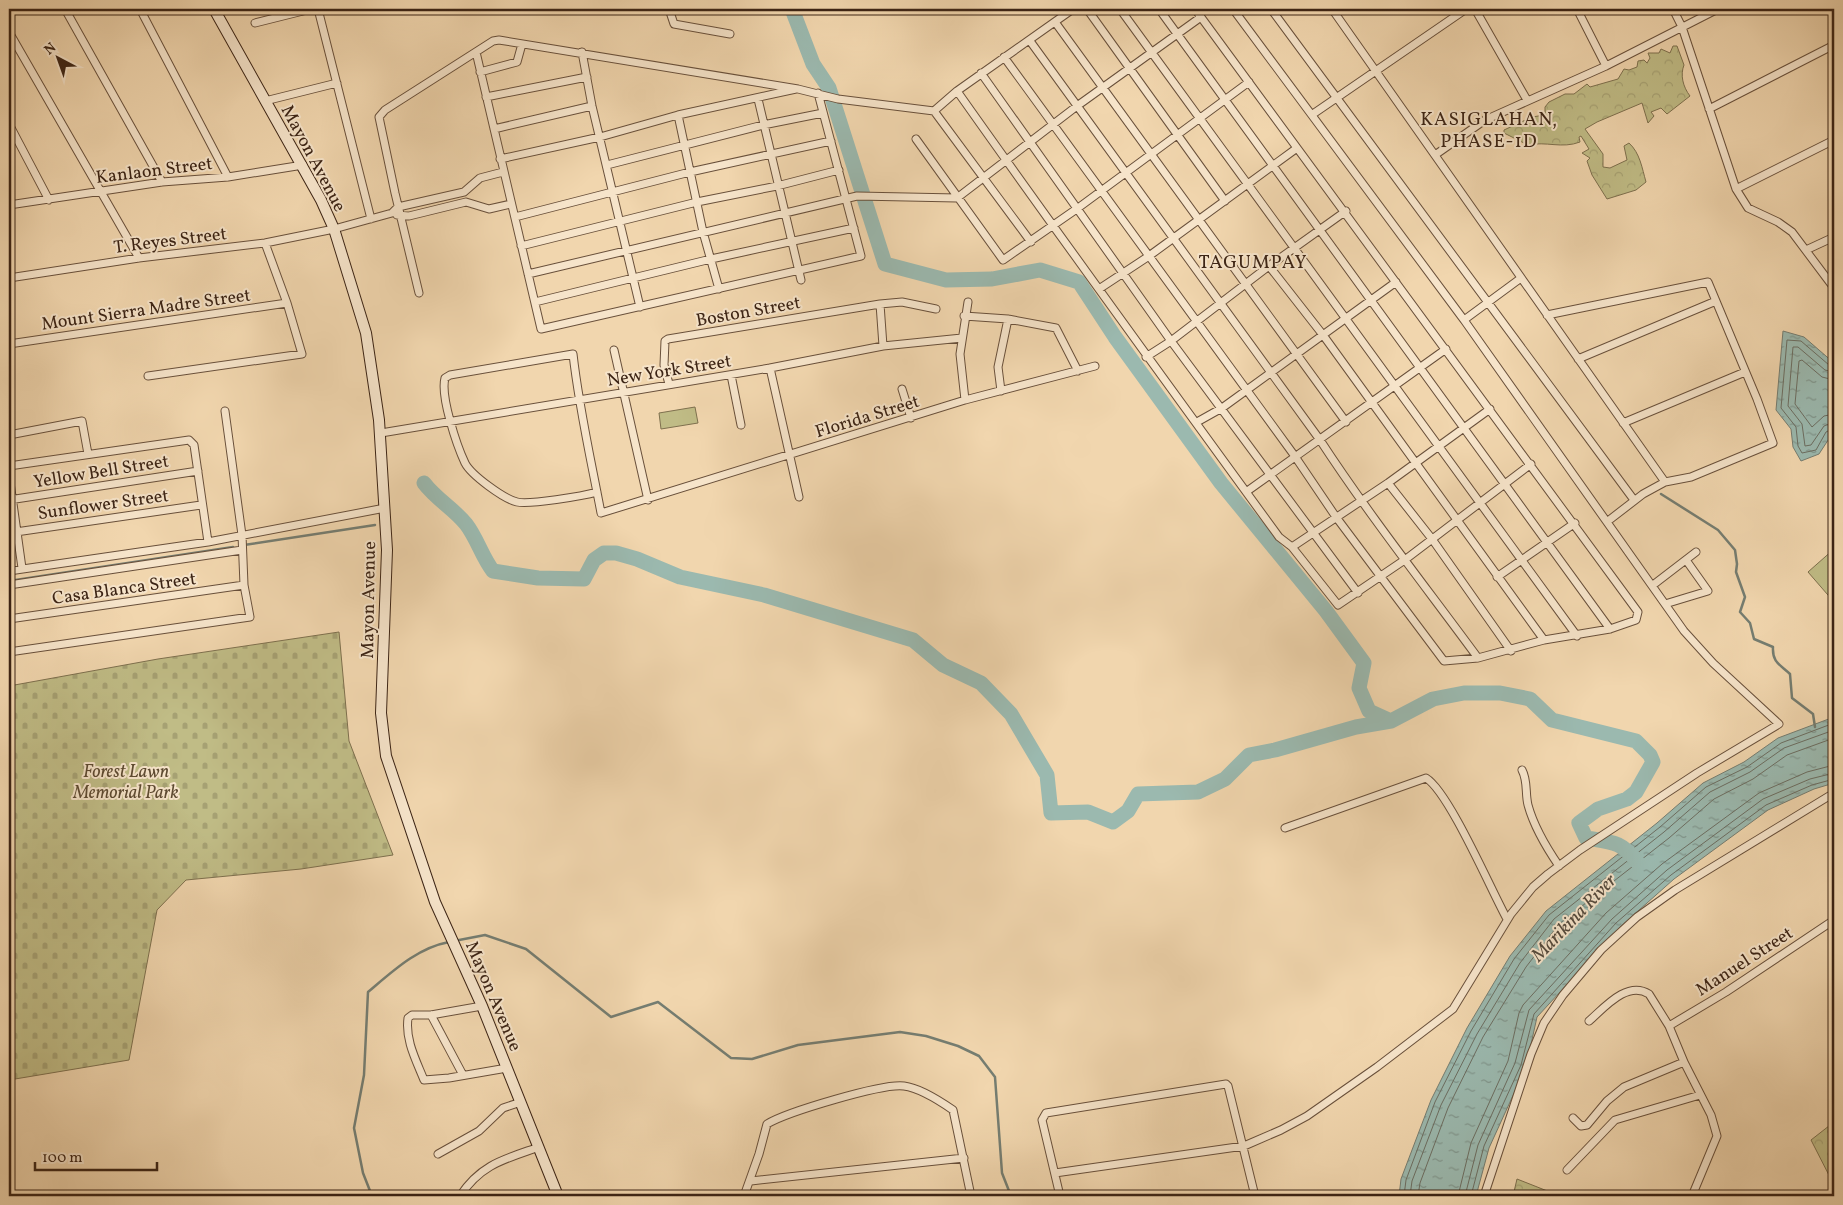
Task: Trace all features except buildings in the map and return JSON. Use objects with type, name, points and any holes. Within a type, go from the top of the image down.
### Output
[{"type":"main road","name":"Mayon Avenue","points":[[214,9],[264,101],[303,165],[334,229],[366,333],[381,433],[387,550],[381,719],[386,756],[435,902],[482,1006],[558,1196]]},
{"type":"street","points":[[65,9],[162,182]]},
{"type":"street","points":[[140,9],[228,177]]},
{"type":"street","points":[[255,24],[311,9]]},
{"type":"street","points":[[318,9],[371,219]]},
{"type":"street","points":[[669,9],[671,21],[678,25],[730,34]]},
{"type":"street","points":[[934,111],[981,73],[1030,41],[1073,9]]},
{"type":"street","points":[[1087,9],[1225,201]]},
{"type":"street","points":[[1120,9],[1577,636]]},
{"type":"street","points":[[1159,9],[1610,629]]},
{"type":"street","points":[[1004,57],[1294,455],[1336,517],[1444,661],[1478,658],[1511,651],[1544,640],[1610,629],[1636,620],[1639,614],[1575,523],[1195,9]]},
{"type":"street","points":[[1055,1174],[1244,1146],[1307,1116],[1453,1009],[1507,920],[1533,887],[1580,850],[1697,773],[1779,724],[1698,647],[1665,604],[1464,320],[1313,114],[1232,9]]},
{"type":"street","points":[[1271,9],[1634,500]]},
{"type":"street","points":[[1332,9],[1665,482]]},
{"type":"street","points":[[1313,114],[1466,9]]},
{"type":"street","points":[[1476,9],[1527,100]]},
{"type":"street","points":[[1577,9],[1606,66]]},
{"type":"street","points":[[1673,9],[1682,27],[1736,189],[1748,208],[1778,222],[1792,232],[1834,288]]},
{"type":"street","points":[[1435,155],[1485,120],[1606,66],[1718,9]]},
{"type":"street","points":[[528,274],[857,196],[957,198],[1077,106],[1201,17]]},
{"type":"street","points":[[1055,22],[1346,422]]},
{"type":"street","points":[[9,32],[139,258]]},
{"type":"street","points":[[419,293],[398,208],[379,117],[390,107],[497,40],[582,52],[798,89],[838,98],[934,111],[1031,242]]},
{"type":"street","points":[[1030,41],[1269,373],[1320,440],[1360,501],[1406,558],[1478,658]]},
{"type":"street","points":[[480,72],[517,62],[522,44]]},
{"type":"street","points":[[1709,110],[1834,45]]},
{"type":"street","points":[[476,52],[502,172],[515,218],[541,329],[861,256],[818,93]]},
{"type":"street","points":[[582,52],[592,106],[640,307]]},
{"type":"street","points":[[981,73],[1171,341],[1358,593]]},
{"type":"street","points":[[486,97],[587,77]]},
{"type":"street","points":[[916,139],[1002,260],[1031,242],[1052,224],[1078,208],[1249,82]]},
{"type":"street","points":[[264,101],[337,83]]},
{"type":"street","points":[[500,159],[600,137],[678,115],[798,89]]},
{"type":"street","points":[[957,91],[1146,357],[1197,422],[1278,537],[1292,547],[1338,605],[1358,593],[1379,575],[1406,558],[1479,501],[1531,464]]},
{"type":"street","points":[[758,99],[800,280]]},
{"type":"street","points":[[494,129],[592,106]]},
{"type":"street","points":[[607,165],[763,125],[823,113]]},
{"type":"street","points":[[678,115],[704,232],[719,289]]},
{"type":"street","points":[[9,124],[49,200]]},
{"type":"street","points":[[1736,189],[1834,140]]},
{"type":"street","points":[[515,218],[690,172],[831,141]]},
{"type":"street","points":[[1099,289],[1249,185],[1297,148]]},
{"type":"street","name":"Kanlaon Street","points":[[9,205],[162,182],[228,177],[303,165]]},
{"type":"street","points":[[521,246],[697,202],[777,186],[839,170]]},
{"type":"street","points":[[502,172],[483,176],[464,192],[398,208],[392,213],[400,216],[466,202],[489,209],[511,204]]},
{"type":"street","points":[[464,192],[466,202]]},
{"type":"street","points":[[1146,357],[1171,341],[1293,248],[1320,232],[1346,211]]},
{"type":"street","name":"T. Reyes Street","points":[[9,278],[139,258],[266,243],[334,229],[392,213]]},
{"type":"street","points":[[535,302],[711,259],[854,228]]},
{"type":"street","points":[[1806,250],[1834,237]]},
{"type":"street","points":[[148,376],[302,354],[266,243]]},
{"type":"street","points":[[1269,266],[1323,335],[1455,520],[1544,640]]},
{"type":"street","points":[[1464,320],[1521,278]]},
{"type":"street","points":[[1547,315],[1706,281],[1716,301],[1773,443],[1691,477],[1665,482],[1634,500],[1608,521]]},
{"type":"street","points":[[1197,422],[1222,408],[1396,282]]},
{"type":"street","points":[[1578,359],[1716,301]]},
{"type":"street","name":"Boston Street","points":[[669,384],[663,352],[665,341],[668,339],[880,304],[902,302],[936,309]]},
{"type":"street","points":[[965,400],[960,368],[964,316],[968,302]]},
{"type":"street","name":"Mount Sierra Madre Street","points":[[9,344],[287,303]]},
{"type":"street","points":[[880,304],[884,346]]},
{"type":"street","points":[[964,316],[1008,319],[1056,328],[1078,371]]},
{"type":"street","points":[[1001,391],[998,367],[1008,319]]},
{"type":"street","name":"New York Street","points":[[381,433],[732,375],[884,346],[962,338]]},
{"type":"street","points":[[1246,492],[1294,455],[1346,422],[1446,349]]},
{"type":"street","points":[[614,350],[648,500]]},
{"type":"street","points":[[573,354],[578,400],[597,492],[571,498],[517,503],[496,492],[466,465],[450,421],[444,382],[448,376],[573,354]]},
{"type":"street","name":"Florida Street","points":[[597,492],[601,513],[648,500],[965,400],[1095,366]]},
{"type":"street","points":[[770,368],[798,497]]},
{"type":"street","points":[[1623,423],[1745,372]]},
{"type":"street","points":[[732,375],[741,425]]},
{"type":"street","points":[[902,389],[911,418]]},
{"type":"street","points":[[1292,547],[1388,483],[1490,409]]},
{"type":"street","points":[[9,652],[250,617],[244,586],[242,535],[225,411]]},
{"type":"street","points":[[9,435],[82,422],[88,454]]},
{"type":"street","points":[[9,466],[189,440],[194,445],[201,505],[208,542]]},
{"type":"street","name":"Yellow Bell Street","points":[[10,500],[198,471]]},
{"type":"street","points":[[9,475],[10,500],[22,568]]},
{"type":"street","points":[[1388,483],[1432,539],[1511,651]]},
{"type":"street","name":"Sunflower Street","points":[[9,533],[201,505]]},
{"type":"street","points":[[9,571],[208,542],[385,508]]},
{"type":"street","points":[[1497,577],[1575,523]]},
{"type":"street","points":[[9,585],[242,550]]},
{"type":"street","points":[[1653,585],[1696,552]]},
{"type":"street","points":[[1665,604],[1708,591],[1686,560]]},
{"type":"street","name":"Casa Blanca Street","points":[[9,619],[244,586]]},
{"type":"street","points":[[1522,770],[1525,776],[1528,804],[1537,831],[1559,866]]},
{"type":"street","points":[[1285,828],[1426,778],[1434,782],[1448,805],[1507,920]]},
{"type":"street","points":[[1484,1196],[1531,1054],[1544,1023],[1562,995],[1601,950],[1637,917],[1674,890],[1834,793]]},
{"type":"street","name":"Manuel Street","points":[[1669,1026],[1726,992],[1834,920]]},
{"type":"street","points":[[1589,1021],[1621,993],[1637,991],[1649,994],[1669,1026],[1684,1062],[1711,1115],[1718,1138],[1692,1196]]},
{"type":"street","points":[[482,1006],[431,1015],[412,1015],[408,1018],[407,1026],[411,1049],[424,1080],[507,1068]]},
{"type":"street","points":[[431,1015],[462,1075]]},
{"type":"street","points":[[1573,1118],[1581,1126],[1586,1125],[1607,1101],[1624,1087],[1684,1062]]},
{"type":"street","points":[[1060,1196],[1042,1120],[1046,1113],[1226,1084],[1244,1146],[1255,1196]]},
{"type":"street","points":[[744,1196],[751,1181],[766,1124],[786,1115],[890,1086],[905,1086],[953,1110],[971,1196]]},
{"type":"street","points":[[1567,1170],[1615,1120],[1700,1095]]},
{"type":"street","points":[[438,1154],[479,1131],[504,1108],[521,1102]]},
{"type":"street","points":[[460,1196],[469,1183],[486,1167],[539,1147]]},
{"type":"street","points":[[751,1181],[964,1158]]},
{"type":"green space","points":[[1673,46],[1677,46],[1684,65],[1683,81],[1690,96],[1667,114],[1661,108],[1651,112],[1654,116],[1648,123],[1642,103],[1585,129],[1603,154],[1603,167],[1610,168],[1627,160],[1624,146],[1629,143],[1633,147],[1640,161],[1646,182],[1636,190],[1607,199],[1592,175],[1587,161],[1590,158],[1582,153],[1589,149],[1581,136],[1579,137],[1580,142],[1573,144],[1528,145],[1504,133],[1504,130],[1532,117],[1545,115],[1545,107],[1549,102],[1565,94],[1574,94],[1587,84],[1590,87],[1618,79],[1624,69],[1629,70],[1637,67],[1638,61],[1644,60],[1647,63],[1650,58],[1648,53],[1659,53],[1661,49],[1670,53]]},
{"type":"green space","points":[[695,407],[698,423],[661,429],[659,413]]},
{"type":"green space","points":[[1834,549],[1834,602],[1808,572]]},
{"type":"green space","name":"Forest Lawn Memorial Park","points":[[339,632],[349,741],[393,855],[301,869],[186,880],[157,910],[129,1060],[9,1080],[9,686],[158,659]]},
{"type":"green space","points":[[1834,1122],[1834,1185],[1811,1140]]},
{"type":"green space","points":[[1517,1179],[1560,1196],[1513,1196]]},
{"type":"water","points":[[1783,331],[1804,337],[1834,363],[1834,431],[1819,454],[1801,461],[1793,447],[1791,429],[1776,410]]},
{"type":"water","name":"Marikina River","points":[[1834,717],[1834,783],[1814,789],[1768,810],[1674,879],[1620,927],[1537,1017],[1526,1067],[1489,1148],[1476,1196],[1399,1196],[1401,1179],[1431,1100],[1467,1028],[1510,956],[1546,911],[1657,823],[1703,783],[1744,762],[1778,738]]},
{"type":"waterway","points":[[792,9],[813,64],[829,88],[885,264],[946,280],[992,279],[1040,270],[1079,282],[1115,337],[1221,483],[1326,611],[1364,663],[1359,688],[1369,711],[1391,721]]},
{"type":"waterway","points":[[424,483],[466,524],[493,571],[538,578],[584,579],[594,560],[604,553],[616,553],[637,559],[680,577],[764,595],[913,640],[943,665],[981,683],[1011,714],[1047,775],[1051,813],[1088,812],[1113,822],[1128,811],[1138,794],[1198,792],[1225,779],[1249,755],[1275,750],[1356,727],[1391,721],[1433,699],[1464,693],[1500,693],[1530,699],[1552,720],[1636,741],[1650,755],[1653,762],[1636,792],[1627,799],[1598,809],[1579,823],[1586,838],[1621,846],[1638,863]]},
{"type":"waterway","points":[[1661,494],[1718,530],[1735,550],[1736,572],[1745,597],[1740,612],[1750,623],[1754,639],[1773,647],[1774,657],[1780,666],[1790,674],[1792,698],[1813,714],[1815,727]]},
{"type":"waterway","points":[[244,545],[375,525]]},
{"type":"waterway","points":[[9,581],[233,547]]},
{"type":"waterway","points":[[454,941],[485,935],[526,949],[611,1017],[658,1002],[731,1058],[752,1059],[798,1045],[900,1032],[926,1036],[958,1046],[979,1056],[995,1077],[1002,1173],[1011,1196]]},
{"type":"waterway","points":[[372,1196],[363,1173],[354,1128],[364,1075],[368,992],[406,961],[426,949],[449,942]]},
{"type":"district","name":"KASIGLAHAN, PHASE-1D","points":[[1489,129]]},
{"type":"district","name":"TAGUMPAY","points":[[1253,261]]}]
